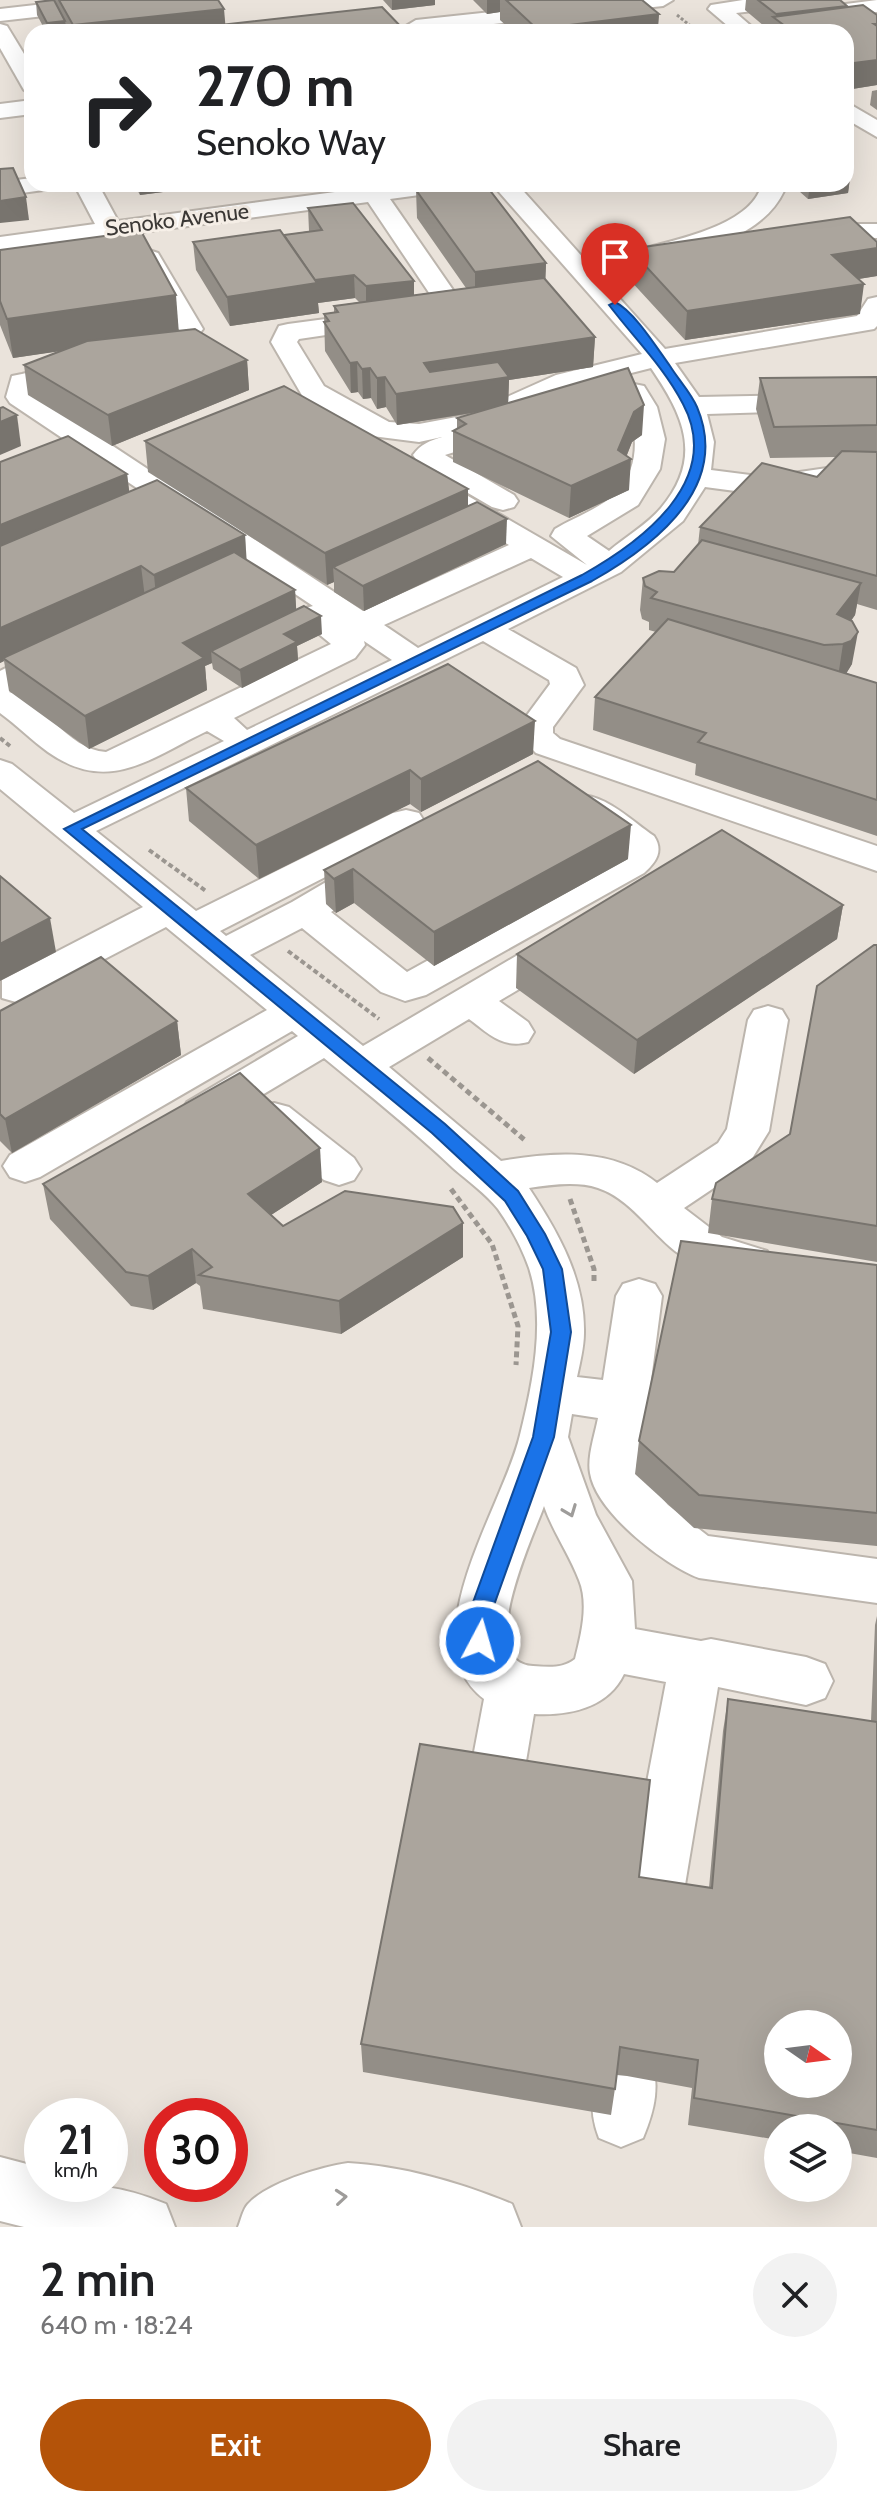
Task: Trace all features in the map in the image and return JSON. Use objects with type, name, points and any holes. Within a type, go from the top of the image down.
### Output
[{"type":"street","points":[[0,15],[133,0]]},
{"type":"street","points":[[497,24],[620,2],[663,0]]},
{"type":"street","points":[[706,6],[796,0]]},
{"type":"street","points":[[620,2],[644,23]]},
{"type":"street","points":[[706,6],[718,24]]},
{"type":"street","points":[[706,6],[735,24]]},
{"type":"street","points":[[832,14],[877,6]]},
{"type":"street","points":[[0,30],[24,71]]},
{"type":"street","points":[[854,105],[877,130]]},
{"type":"street","points":[[0,111],[24,108]]},
{"type":"street","points":[[0,167],[24,164]]},
{"type":"street","points":[[0,189],[24,186]]},
{"type":"street","points":[[93,192],[121,227],[190,329],[179,338],[35,376],[22,382],[20,397],[416,661]]},
{"type":"street","points":[[279,192],[288,205]]},
{"type":"street","name":"Senoko Avenue","points":[[0,244],[288,205],[380,204],[426,192]]},
{"type":"street","points":[[380,204],[400,213],[434,192]]},
{"type":"street","points":[[71,829],[598,572],[672,515],[696,477],[700,442],[691,406],[632,324],[511,192]]},
{"type":"street","points":[[626,260],[725,232],[763,209],[771,199],[772,192]]},
{"type":"street","points":[[380,204],[450,308]]},
{"type":"street","points":[[743,221],[777,228],[877,231]]},
{"type":"street","points":[[566,292],[597,287]]},
{"type":"street","points":[[398,317],[288,332],[284,342],[313,391],[382,430],[419,433],[475,422],[566,381],[666,369],[865,323],[877,305]]},
{"type":"street","points":[[113,357],[190,348],[209,350]]},
{"type":"street","points":[[604,400],[634,392],[666,369]]},
{"type":"street","points":[[566,536],[627,499],[645,469],[651,439],[643,407],[634,392]]},
{"type":"street","points":[[288,403],[383,459]]},
{"type":"street","points":[[691,406],[805,403]]},
{"type":"street","points":[[560,413],[436,448],[428,455],[446,469],[566,536],[598,572]]},
{"type":"street","points":[[126,466],[156,455]]},
{"type":"street","points":[[410,475],[533,546],[598,572]]},
{"type":"street","points":[[696,477],[765,486],[834,476],[877,477]]},
{"type":"street","points":[[358,625],[533,546]]},
{"type":"street","points":[[82,645],[1,696],[82,759],[111,763],[210,717],[343,651],[349,645],[348,641],[252,576],[236,574]]},
{"type":"street","points":[[484,628],[564,675],[567,685],[536,726],[536,736],[548,746],[877,859]]},
{"type":"street","points":[[210,717],[245,744]]},
{"type":"street","points":[[1,773],[362,1065],[512,1196],[536,1234],[552,1269],[561,1332],[547,1414],[482,1608],[480,1641],[488,1671],[512,1689],[557,1691],[581,1685],[598,1673],[605,1647],[609,1607],[606,1581],[573,1519],[547,1414]]},
{"type":"street","points":[[305,911],[405,988],[631,865],[640,856],[641,844],[555,785],[543,781]]},
{"type":"street","points":[[16,989],[69,945],[196,930],[305,911],[419,828],[196,930]]},
{"type":"street","points":[[362,1065],[620,910]]},
{"type":"street","points":[[472,1001],[514,1032]]},
{"type":"street","points":[[25,1166],[296,1011]]},
{"type":"street","points":[[655,1206],[733,1154],[741,1144],[748,1131],[768,1020]]},
{"type":"street","points":[[176,1034],[208,1061]]},
{"type":"street","points":[[174,1128],[328,1037]]},
{"type":"street","points":[[239,1090],[339,1169]]},
{"type":"street","points":[[493,1178],[560,1169],[600,1173],[625,1183],[694,1241],[735,1260],[798,1270]]},
{"type":"street","points":[[639,1296],[614,1473],[620,1487],[678,1545],[699,1556],[877,1581]]},
{"type":"street","points":[[547,1414],[622,1402]]},
{"type":"street","points":[[605,1647],[701,1665],[711,1662],[806,1681]]},
{"type":"street","points":[[652,1909],[644,1802],[701,1665]]},
{"type":"street","points":[[497,1773],[512,1689]]},
{"type":"street","points":[[0,2189],[143,2227]]},
{"type":"street","points":[[270,2227],[300,2208],[334,2196],[370,2195],[489,2227]]},
{"type":"building","points":[[54,0],[65,21],[47,23],[36,2]]},
{"type":"building","points":[[59,0],[218,0],[224,9],[82,24],[72,24]]},
{"type":"building","points":[[506,0],[642,0],[659,14],[578,24],[532,24]]},
{"type":"building","points":[[758,0],[840,0],[847,6],[776,14]]},
{"type":"building","points":[[863,5],[877,15],[877,24],[874,24],[877,26],[877,60],[854,63],[854,24],[782,24],[773,17]]},
{"type":"building","points":[[382,7],[398,24],[229,24]]},
{"type":"building","points":[[13,168],[26,197],[0,201],[0,169]]},
{"type":"building","points":[[417,192],[491,192],[546,263],[475,272]]},
{"type":"building","points":[[353,203],[414,281],[366,286],[354,275],[315,280],[284,235],[322,230],[308,208]]},
{"type":"building","points":[[850,217],[877,242],[877,248],[832,255],[864,284],[687,311],[630,249]]},
{"type":"building","points":[[280,230],[317,283],[227,297],[193,242]]},
{"type":"building","points":[[141,231],[176,295],[7,319],[0,301],[0,250]]},
{"type":"building","points":[[544,278],[595,337],[424,363],[430,372],[498,362],[509,377],[396,394],[385,377],[377,378],[370,368],[362,369],[357,362],[350,363],[324,322],[329,321],[324,314],[338,312],[334,306]]},
{"type":"building","points":[[195,329],[247,360],[108,415],[24,365],[87,341]]},
{"type":"building","points":[[628,368],[644,405],[634,412],[618,450],[631,459],[571,486],[453,431],[466,424],[457,418]]},
{"type":"building","points":[[877,377],[877,425],[774,427],[760,378]]},
{"type":"building","points":[[284,386],[468,489],[325,553],[145,441]]},
{"type":"building","points":[[0,408],[17,415],[0,422]]},
{"type":"building","points":[[68,436],[127,474],[0,525],[0,462]]},
{"type":"building","points":[[842,451],[877,452],[877,576],[700,527],[762,463],[817,477]]},
{"type":"building","points":[[157,480],[245,535],[154,575],[141,566],[0,628],[0,546]]},
{"type":"building","points":[[477,502],[507,519],[363,586],[333,567]]},
{"type":"building","points":[[702,540],[861,583],[837,614],[852,621],[858,632],[851,641],[824,645],[651,598],[657,592],[645,586],[643,578],[659,571],[674,572]]},
{"type":"building","points":[[234,552],[295,590],[183,643],[204,658],[85,716],[3,658]]},
{"type":"building","points":[[304,606],[321,616],[284,634],[297,642],[240,670],[211,651]]},
{"type":"building","points":[[668,619],[877,683],[877,800],[698,742],[706,733],[595,697]]},
{"type":"building","points":[[448,664],[535,721],[421,779],[410,770],[256,845],[186,788]]},
{"type":"building","points":[[538,761],[631,825],[434,932],[353,869],[334,879],[324,870]]},
{"type":"building","points":[[722,830],[843,905],[637,1040],[517,954]]},
{"type":"building","points":[[0,876],[50,918],[0,944]]},
{"type":"building","points":[[877,945],[877,1226],[712,1199],[716,1183],[790,1134],[817,986]]},
{"type":"building","points":[[101,957],[177,1021],[5,1119],[0,1114],[0,1011]]},
{"type":"building","points":[[240,1073],[320,1148],[248,1194],[283,1226],[345,1191],[453,1207],[463,1223],[339,1301],[199,1275],[212,1267],[192,1249],[148,1276],[126,1272],[43,1184]]},
{"type":"building","points":[[681,1241],[877,1265],[877,1513],[699,1495],[639,1441]]},
{"type":"building","points":[[728,1699],[877,1722],[877,2130],[852,2126],[852,2114],[786,2114],[694,2098],[698,2060],[620,2047],[615,2089],[361,2044],[420,1744],[650,1780],[639,1877],[712,1888]]},
{"type":"route","points":[[480,1641],[482,1608],[544,1437],[561,1332],[552,1269],[536,1234],[512,1196],[438,1129],[71,829],[587,578],[610,565],[672,515],[699,467],[700,442],[691,406],[648,343],[615,305]]}]
